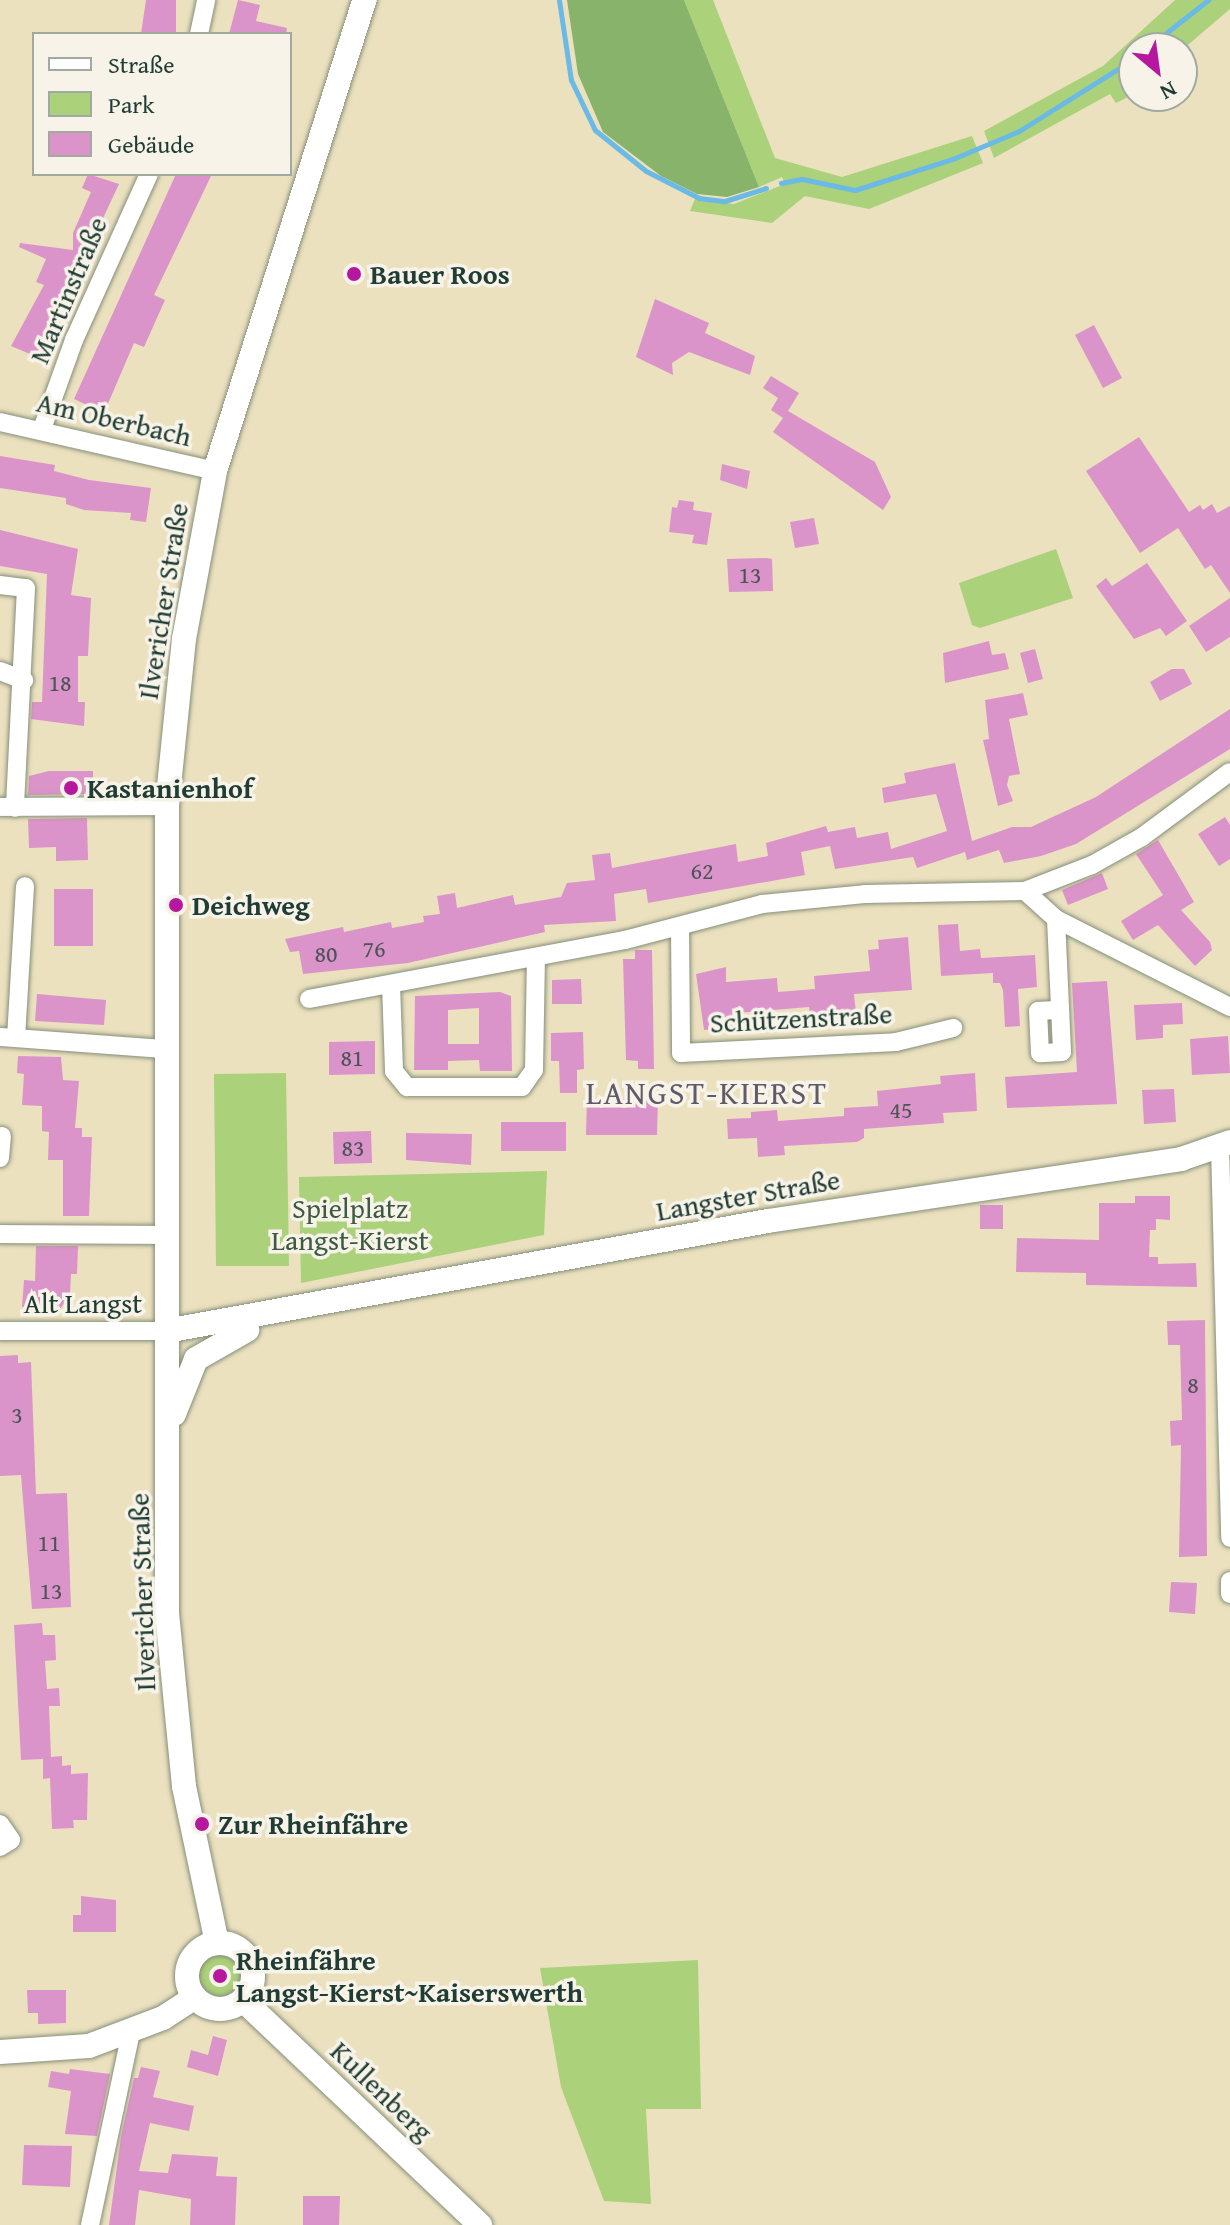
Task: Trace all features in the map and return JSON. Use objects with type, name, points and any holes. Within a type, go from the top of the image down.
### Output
[{"type":"street","points":[[199,32],[206,0]]},
{"type":"street","name":"Ilvericher Straße","points":[[217,1943],[184,1786],[167,1614],[167,806],[184,639],[215,471],[364,0]]},
{"type":"street","name":"Martinstraße","points":[[42,429],[74,340],[148,176]]},
{"type":"street","name":"Am Oberbach","points":[[0,422],[42,429],[215,471]]},
{"type":"street","points":[[0,585],[26,588],[24,680],[18,692],[8,807],[167,806]]},
{"type":"street","points":[[0,671],[24,680]]},
{"type":"street","points":[[309,999],[536,958],[680,927],[762,904],[865,894],[1025,891],[1092,865],[1142,837],[1230,772]]},
{"type":"street","points":[[25,886],[8,1037],[165,1049]]},
{"type":"street","points":[[1025,891],[1056,919],[1230,1007]]},
{"type":"street","points":[[1056,919],[1060,1010]]},
{"type":"street","name":"Schützenstraße","points":[[680,927],[681,1053],[896,1042],[953,1028]]},
{"type":"street","points":[[391,984],[394,1071],[407,1087],[522,1087],[534,1070],[536,958]]},
{"type":"street","points":[[0,1158],[2,1136]]},
{"type":"street","points":[[1225,1144],[1230,1538]]},
{"type":"street","name":"Langster Straße","points":[[166,1331],[276,1315],[753,1224],[1094,1174],[1225,1144]]},
{"type":"street","points":[[0,1234],[165,1235]]},
{"type":"street","name":"Langster Straße","points":[[167,1443],[182,1386],[196,1359],[276,1315]]},
{"type":"street","name":"Alt Langst","points":[[0,1331],[166,1331]]},
{"type":"street","points":[[1230,1581],[1230,1594]]},
{"type":"street","points":[[0,1824],[11,1840],[0,1847]]},
{"type":"street","points":[[217,1943],[234,1946],[249,1959],[253,1978],[243,2000],[222,2009],[195,1997],[187,1979],[189,1966],[199,1950],[217,1943]]},
{"type":"street","points":[[0,2052],[89,2046],[131,2032],[195,1997]]},
{"type":"street","name":"Kullenberg","points":[[243,2000],[480,2225]]},
{"type":"street","points":[[90,2225],[131,2032]]},
{"type":"green space","points":[[567,0],[684,0],[759,187],[727,197],[697,194],[661,176],[603,132],[578,74]]},
{"type":"green space","points":[[684,0],[713,0],[775,158],[842,177],[972,136],[983,163],[869,209],[805,196],[772,223],[690,211],[695,199],[734,204],[785,184],[782,177],[759,187]]},
{"type":"green space","points":[[1175,0],[1230,0],[1230,9],[1198,36],[1198,32],[1140,32]]},
{"type":"green space","points":[[1118,52],[1118,102],[1110,94],[994,158],[984,131],[1103,66]]},
{"type":"green space","points":[[1056,549],[1073,598],[980,628],[972,625],[959,583]]},
{"type":"green space","points":[[286,1073],[289,1266],[216,1266],[214,1074]]},
{"type":"green space","name":"Spielplatz Langst-Kierst","points":[[547,1171],[544,1235],[301,1283],[299,1177]]},
{"type":"green space","points":[[220,1954],[235,1960],[241,1975],[235,1990],[220,1996],[205,1990],[199,1975],[205,1960]]},
{"type":"green space","points":[[698,1960],[701,2109],[646,2109],[651,2204],[604,2201],[561,2087],[540,1968]]},
{"type":"building","points":[[146,0],[176,0],[176,32],[141,32]]},
{"type":"building","points":[[238,0],[260,5],[256,21],[287,28],[286,32],[230,32]]},
{"type":"building","points":[[87,176],[119,184],[53,325],[57,326],[42,359],[11,346],[44,285],[36,282],[46,259],[19,247],[20,243],[73,250],[73,233],[91,192],[82,188]]},
{"type":"building","points":[[175,176],[211,176],[154,295],[165,300],[144,347],[134,343],[104,413],[74,399]]},
{"type":"building","points":[[655,299],[709,323],[705,333],[755,356],[750,375],[689,352],[672,363],[673,375],[636,357]]},
{"type":"building","points":[[1094,325],[1122,378],[1103,388],[1075,335]]},
{"type":"building","points":[[771,376],[799,393],[788,411],[875,462],[891,497],[883,510],[773,432],[783,418],[771,410],[778,398],[763,388]]},
{"type":"building","points":[[1139,437],[1189,512],[1200,505],[1203,510],[1212,504],[1217,513],[1230,506],[1230,593],[1211,565],[1205,569],[1178,528],[1140,553],[1086,471]]},
{"type":"building","points":[[0,456],[55,465],[54,471],[89,480],[151,488],[146,522],[130,520],[131,513],[84,510],[66,504],[66,498],[0,488]]},
{"type":"building","points":[[722,464],[750,471],[747,489],[720,480]]},
{"type":"building","points":[[679,500],[694,502],[693,510],[712,513],[707,545],[692,543],[694,535],[669,532],[672,507],[677,508]]},
{"type":"building","points":[[814,518],[819,544],[795,548],[790,522]]},
{"type":"building","points":[[0,530],[78,549],[71,595],[91,598],[88,656],[78,656],[78,702],[85,702],[84,726],[31,719],[32,702],[42,702],[47,574],[0,566]]},
{"type":"building","points":[[727,559],[772,559],[773,591],[729,592]]},
{"type":"building","points":[[1147,563],[1187,621],[1166,636],[1160,628],[1134,639],[1096,586],[1106,578],[1112,586]]},
{"type":"building","points":[[1230,598],[1230,637],[1206,652],[1189,626]]},
{"type":"building","points":[[989,641],[992,655],[1005,653],[1009,669],[945,683],[943,653]]},
{"type":"building","points":[[1035,649],[1043,679],[1028,683],[1020,653]]},
{"type":"building","points":[[1172,669],[1184,669],[1192,684],[1160,701],[1150,682]]},
{"type":"building","points":[[1023,693],[1028,715],[1009,719],[1020,774],[1009,776],[1007,785],[1013,801],[998,806],[983,740],[989,739],[985,700]]},
{"type":"building","points":[[1230,709],[1230,749],[1076,844],[1041,856],[1004,863],[999,850],[967,860],[965,852],[917,868],[913,857],[835,869],[830,846],[801,852],[805,875],[648,903],[646,889],[614,894],[616,921],[544,925],[545,932],[408,963],[303,974],[299,951],[290,952],[285,939],[343,927],[344,932],[391,922],[392,928],[424,922],[423,916],[440,914],[437,896],[455,893],[457,908],[513,895],[515,905],[561,897],[567,883],[595,880],[592,855],[610,853],[612,868],[736,844],[738,862],[768,856],[766,843],[826,826],[828,832],[855,827],[857,838],[888,832],[891,849],[947,831],[936,794],[884,803],[882,788],[906,783],[904,773],[955,763],[972,841],[1012,827],[1031,827],[1096,797]]},
{"type":"building","name":"Kastanienhof","points":[[49,771],[93,771],[93,794],[28,795],[29,776]]},
{"type":"building","points":[[1225,817],[1230,825],[1230,859],[1219,866],[1198,834]]},
{"type":"building","points":[[87,818],[88,860],[56,861],[56,847],[29,848],[28,819]]},
{"type":"building","points":[[1158,840],[1194,902],[1181,910],[1210,942],[1212,950],[1195,966],[1158,925],[1133,940],[1121,921],[1163,895],[1136,854]]},
{"type":"building","points":[[1102,873],[1108,889],[1068,905],[1062,890]]},
{"type":"building","points":[[54,889],[93,889],[93,946],[54,946]]},
{"type":"building","points":[[958,924],[960,951],[980,949],[981,958],[1035,955],[1037,987],[1018,989],[1020,1026],[1005,1027],[1003,990],[1000,983],[993,983],[993,973],[941,976],[938,925]]},
{"type":"building","points":[[908,937],[912,990],[854,994],[856,1013],[827,1015],[828,1024],[811,1025],[809,1007],[737,1013],[738,1028],[704,1030],[696,974],[726,967],[726,982],[777,978],[778,992],[815,989],[814,976],[870,971],[868,950],[879,949],[878,940]]},
{"type":"building","points":[[635,950],[652,950],[654,1069],[638,1069],[638,1061],[626,1060],[623,959],[635,959]]},
{"type":"building","points":[[581,979],[582,1004],[552,1004],[552,980]]},
{"type":"building","points":[[1107,981],[1117,1104],[1007,1108],[1005,1077],[1077,1072],[1072,983]]},
{"type":"building","points":[[500,992],[511,996],[512,1071],[480,1071],[479,1060],[448,1061],[448,1070],[414,1070],[415,996]],"holes":[[[479,1008],[479,1044],[448,1044],[448,1010]]]},
{"type":"building","points":[[37,994],[106,1000],[104,1025],[35,1021]]},
{"type":"building","points":[[1182,1003],[1183,1024],[1163,1025],[1163,1038],[1136,1040],[1134,1005]]},
{"type":"building","points":[[583,1032],[584,1069],[577,1070],[577,1093],[560,1093],[559,1061],[551,1061],[551,1033]]},
{"type":"building","points":[[1228,1036],[1230,1073],[1192,1075],[1190,1039]]},
{"type":"building","points":[[375,1041],[375,1074],[329,1075],[329,1042]]},
{"type":"building","points":[[18,1056],[61,1057],[63,1080],[79,1081],[75,1128],[82,1128],[82,1137],[92,1137],[89,1216],[63,1216],[63,1160],[48,1160],[49,1132],[42,1131],[42,1106],[22,1105],[24,1074],[17,1073]]},
{"type":"building","points":[[975,1073],[977,1111],[943,1113],[944,1123],[864,1129],[864,1138],[857,1142],[784,1146],[785,1155],[758,1157],[757,1138],[728,1139],[727,1119],[751,1118],[751,1112],[777,1110],[778,1121],[844,1116],[844,1108],[878,1106],[877,1091],[941,1084],[940,1076]]},
{"type":"building","points":[[1174,1089],[1176,1122],[1144,1124],[1142,1090]]},
{"type":"building","points":[[587,1099],[658,1099],[657,1135],[586,1135]]},
{"type":"building","points":[[501,1122],[566,1122],[566,1151],[501,1151]]},
{"type":"building","points":[[371,1131],[372,1163],[334,1164],[333,1132]]},
{"type":"building","points":[[406,1133],[472,1134],[471,1165],[406,1160]]},
{"type":"building","points":[[1135,1196],[1170,1196],[1170,1220],[1156,1219],[1156,1230],[1150,1230],[1149,1257],[1158,1257],[1158,1264],[1196,1263],[1197,1287],[1086,1285],[1086,1273],[1016,1272],[1017,1238],[1099,1240],[1099,1203],[1135,1203]]},
{"type":"building","points":[[980,1205],[1003,1205],[1003,1229],[980,1229]]},
{"type":"building","points":[[36,1246],[78,1246],[77,1274],[71,1274],[70,1295],[60,1309],[22,1307],[24,1280],[35,1281]]},
{"type":"building","points":[[1205,1320],[1207,1556],[1179,1557],[1181,1445],[1171,1446],[1170,1421],[1182,1420],[1180,1345],[1168,1345],[1167,1321]]},
{"type":"building","points":[[18,1355],[18,1363],[31,1362],[36,1494],[67,1493],[71,1607],[32,1609],[21,1475],[0,1476],[0,1356]]},
{"type":"building","points":[[1171,1582],[1197,1583],[1195,1614],[1169,1612]]},
{"type":"building","points":[[42,1623],[43,1635],[55,1635],[56,1660],[45,1661],[47,1689],[59,1688],[60,1706],[49,1706],[51,1757],[62,1756],[62,1766],[71,1765],[71,1774],[88,1773],[87,1820],[73,1820],[74,1828],[52,1829],[50,1778],[43,1779],[43,1759],[21,1760],[14,1625]]},
{"type":"building","points":[[81,1896],[116,1900],[116,1932],[73,1932],[73,1915],[81,1915]]},
{"type":"building","points":[[27,1990],[66,1990],[66,2023],[38,2024],[38,2013],[28,2013]]},
{"type":"building","points":[[213,2036],[227,2040],[218,2076],[187,2067],[191,2050],[208,2055]]},
{"type":"building","points":[[141,2067],[160,2071],[153,2097],[194,2106],[189,2131],[150,2123],[139,2171],[168,2173],[172,2154],[218,2157],[216,2176],[237,2177],[235,2225],[190,2225],[191,2199],[139,2190],[135,2225],[109,2225],[121,2137],[134,2078],[138,2078]]},
{"type":"building","points":[[70,2069],[110,2074],[97,2136],[65,2134],[71,2091],[48,2087],[51,2071],[69,2074]]},
{"type":"building","points":[[24,2145],[72,2146],[70,2187],[22,2185]]},
{"type":"building","points":[[303,2196],[340,2196],[339,2225],[303,2225]]},
{"type":"waterway","points":[[559,0],[571,80],[595,130],[646,171],[699,198],[725,201],[766,188]]},
{"type":"waterway","points":[[1167,32],[1208,0]]},
{"type":"waterway","points":[[781,183],[802,179],[855,190],[955,158],[1019,131],[1118,69]]},
{"type":"place","name":"Bauer Roos","points":[[354,274]]},
{"type":"place","name":"Kastanienhof","points":[[71,788]]},
{"type":"place","name":"Deichweg","points":[[176,905]]},
{"type":"place","name":"Zur Rheinfähre","points":[[202,1824]]},
{"type":"place","name":"Rheinfähre Langst-Kierst~Kaiserswerth","points":[[220,1976]]},
{"type":"district","name":"LANGST-KIERST","points":[[707,1093]]}]
